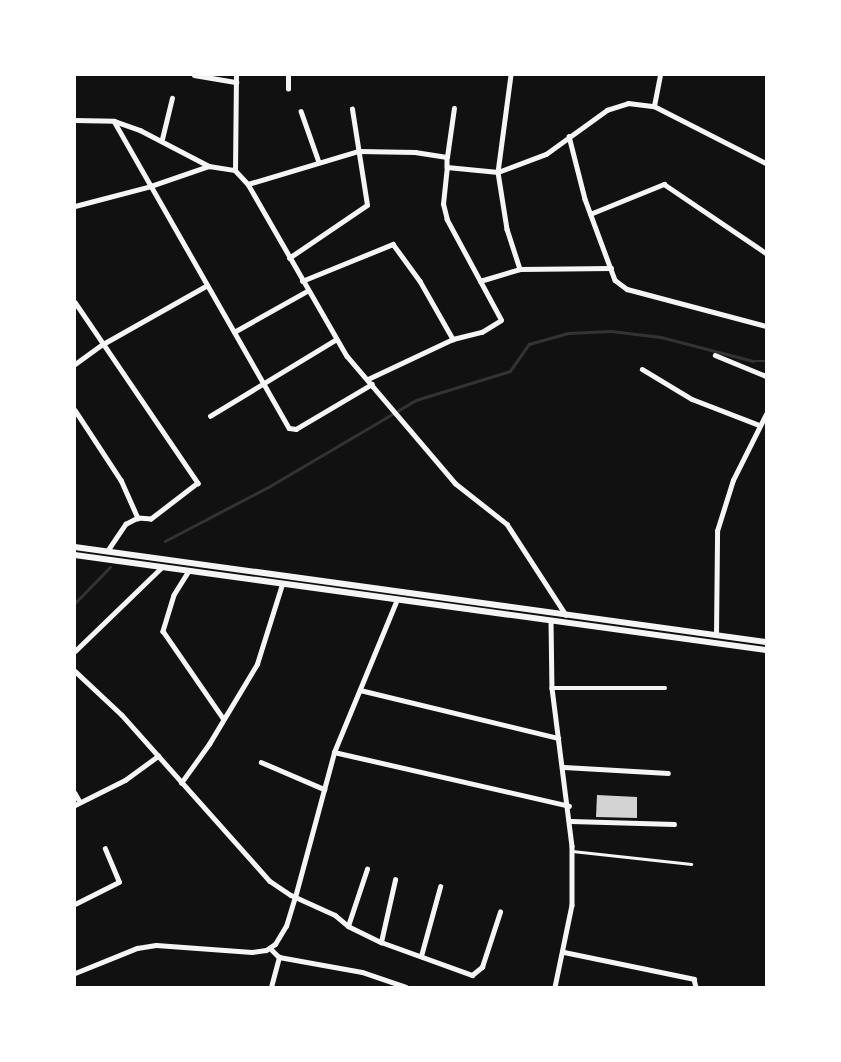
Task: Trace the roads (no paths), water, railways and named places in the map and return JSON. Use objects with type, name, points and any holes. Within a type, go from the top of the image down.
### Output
[{"type":"main road","points":[[75,546],[766,642]]},
{"type":"main road","points":[[75,555],[766,650]]},
{"type":"street","points":[[194,75],[236,82]]},
{"type":"street","points":[[235,170],[236,75]]},
{"type":"street","points":[[288,75],[288,89]]},
{"type":"street","points":[[511,75],[498,172],[507,229],[520,269]]},
{"type":"street","points":[[654,106],[660,75]]},
{"type":"street","points":[[162,139],[172,98]]},
{"type":"street","points":[[447,166],[498,172],[546,154],[569,136],[615,107],[628,104],[654,106],[766,162]]},
{"type":"street","points":[[114,121],[206,286],[292,430],[370,382],[453,339],[472,336],[501,320],[447,220],[444,204],[447,157],[454,108]]},
{"type":"street","points":[[289,258],[367,205],[352,109]]},
{"type":"street","points":[[301,111],[319,162]]},
{"type":"street","points":[[75,120],[114,121],[162,139],[209,166],[235,170],[248,184],[335,340],[456,483],[507,524],[566,615]]},
{"type":"street","points":[[569,136],[590,214],[615,280],[627,288],[766,326]]},
{"type":"street","points":[[248,184],[359,151],[415,152],[447,157]]},
{"type":"street","points":[[75,206],[151,186],[209,166]]},
{"type":"street","points":[[590,214],[664,184],[766,253]]},
{"type":"street","points":[[302,282],[390,244],[395,245],[453,339]]},
{"type":"street","points":[[480,281],[520,269],[611,268]]},
{"type":"street","points":[[75,364],[103,344],[206,286]]},
{"type":"street","points":[[234,332],[307,291]]},
{"type":"street","points":[[75,302],[198,483],[151,520],[138,518],[126,524],[108,551]]},
{"type":"street","points":[[210,416],[263,382],[335,340]]},
{"type":"street","points":[[715,355],[766,376]]},
{"type":"street","points":[[642,369],[692,398],[759,424]]},
{"type":"street","points":[[75,410],[121,480],[138,518]]},
{"type":"street","points":[[716,636],[717,531],[733,480],[759,424],[766,414]]},
{"type":"street","points":[[75,651],[162,567]]},
{"type":"street","points":[[189,571],[174,595],[163,631],[223,718]]},
{"type":"street","points":[[180,783],[209,744],[257,664],[282,584]]},
{"type":"street","points":[[75,973],[137,948],[156,944],[252,952],[270,948],[282,933],[295,897],[334,752],[397,599]]},
{"type":"street","points":[[551,620],[552,688],[571,820],[572,851],[572,905],[564,952],[555,987]]},
{"type":"street","points":[[75,671],[122,715],[180,783],[270,881],[295,897],[335,915],[348,926],[381,942],[477,974],[482,967],[500,912]]},
{"type":"street","points":[[75,680],[80,676]]},
{"type":"street","points":[[552,688],[665,688]]},
{"type":"street","points":[[360,690],[558,738]]},
{"type":"street","points":[[334,752],[569,806]]},
{"type":"street","points":[[75,805],[125,780],[158,756]]},
{"type":"street","points":[[261,762],[324,789]]},
{"type":"street","points":[[564,767],[668,773]]},
{"type":"street","points":[[75,794],[80,802]]},
{"type":"street","points":[[571,820],[674,824]]},
{"type":"street","points":[[75,904],[120,882],[105,849]]},
{"type":"street","points":[[572,851],[691,864]]},
{"type":"street","points":[[348,926],[367,869]]},
{"type":"street","points":[[381,942],[395,880]]},
{"type":"street","points":[[421,956],[440,887]]},
{"type":"street","points":[[270,948],[280,957],[362,972],[406,987]]},
{"type":"street","points":[[564,952],[694,979],[696,987]]},
{"type":"street","points":[[271,987],[280,957]]},
{"type":"waterway","points":[[165,541],[270,486],[416,400],[510,371],[529,344],[568,333],[611,331],[661,337],[753,361],[766,361]]},
{"type":"waterway","points":[[75,603],[110,567]]}]
